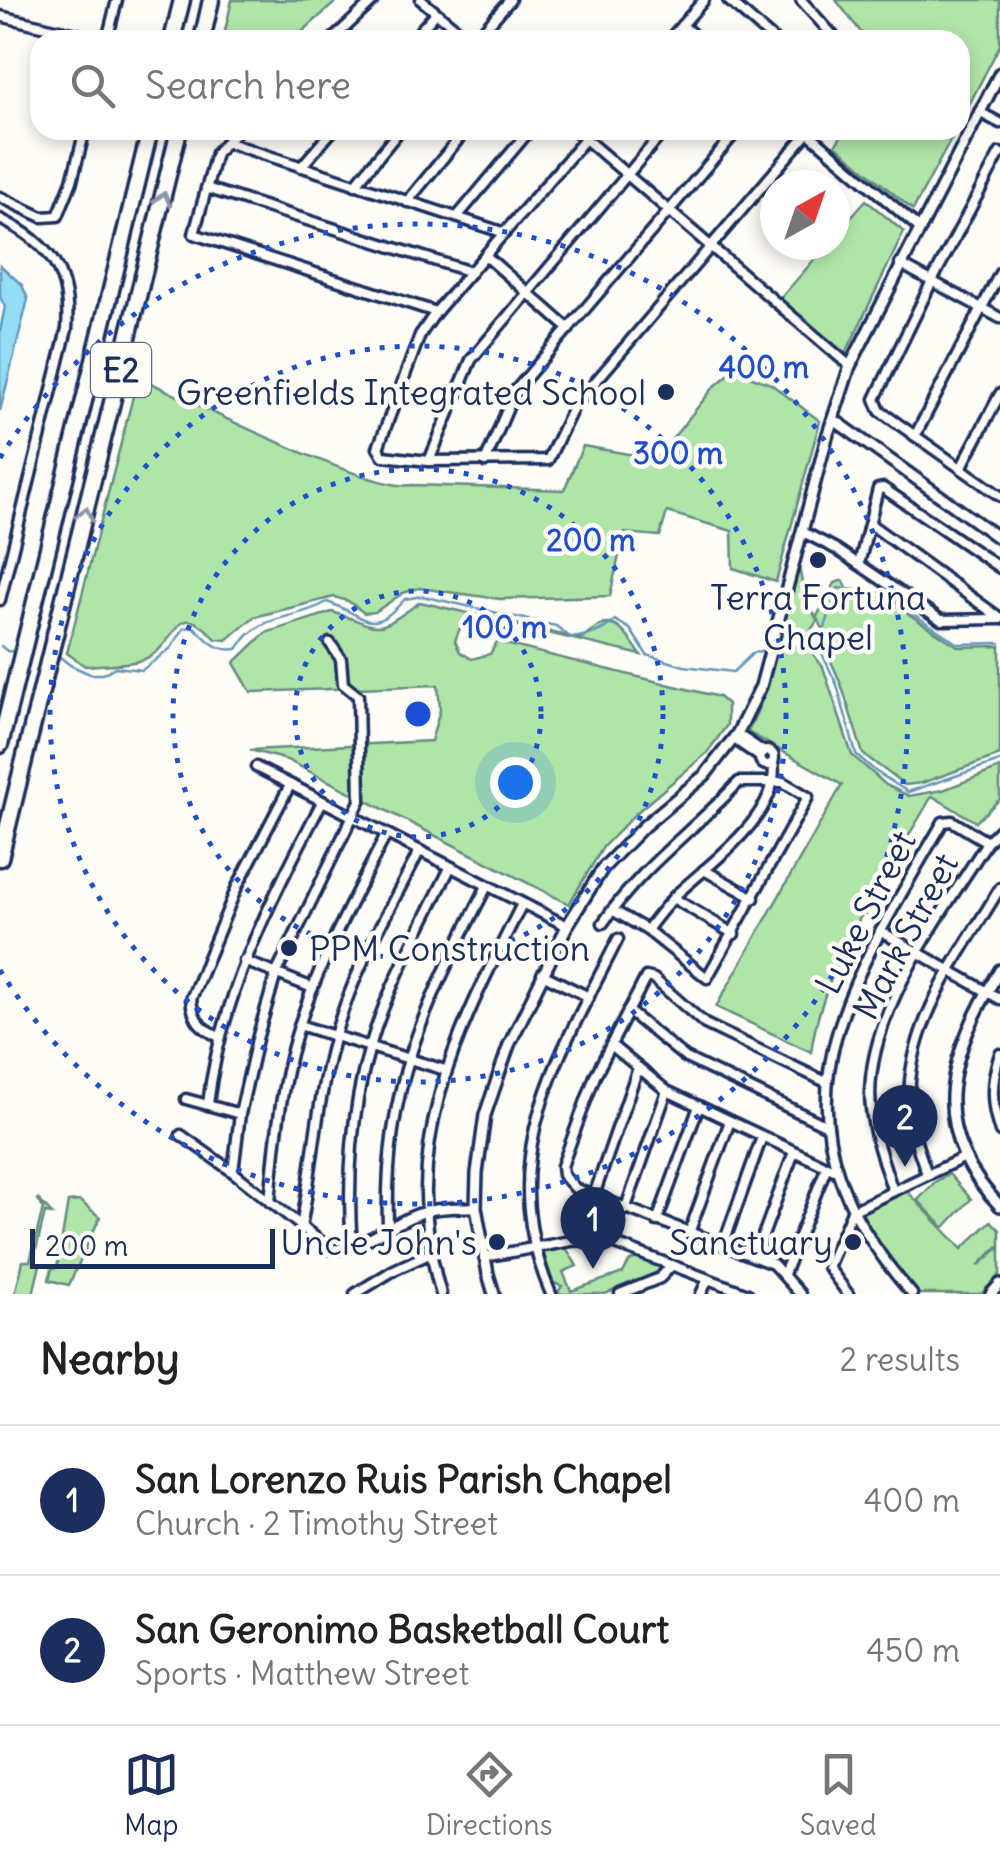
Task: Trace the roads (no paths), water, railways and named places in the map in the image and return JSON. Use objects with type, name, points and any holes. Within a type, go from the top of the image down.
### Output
[{"type":"highway","points":[[174,30],[182,0]]},
{"type":"highway","points":[[204,30],[212,0]]},
{"type":"highway","name":"E2","points":[[0,745],[148,140]]},
{"type":"highway","name":"E2","points":[[0,858],[178,140]]},
{"type":"street","points":[[108,30],[118,0]]},
{"type":"street","points":[[342,30],[374,0]]},
{"type":"street","points":[[421,0],[459,30]]},
{"type":"street","points":[[678,30],[704,0]]},
{"type":"street","points":[[728,0],[762,30]]},
{"type":"street","points":[[801,0],[827,30]]},
{"type":"street","points":[[480,30],[504,2]]},
{"type":"street","points":[[421,30],[436,13]]},
{"type":"street","points":[[0,16],[61,30]]},
{"type":"street","points":[[682,26],[687,30]]},
{"type":"street","points":[[970,131],[1000,74]]},
{"type":"street","points":[[980,112],[1000,123]]},
{"type":"street","points":[[0,198],[42,217],[58,216],[72,182],[82,140]]},
{"type":"street","points":[[301,166],[325,140]]},
{"type":"street","points":[[355,185],[392,140]]},
{"type":"street","points":[[407,202],[458,140]]},
{"type":"street","points":[[458,217],[522,140]]},
{"type":"street","points":[[585,140],[420,335],[378,448],[382,456],[485,462],[548,460],[573,408],[800,140]]},
{"type":"street","points":[[587,140],[850,366]]},
{"type":"street","points":[[429,460],[471,360],[656,140]]},
{"type":"street","points":[[485,462],[515,391],[729,140]]},
{"type":"street","points":[[818,140],[919,228]]},
{"type":"street","points":[[494,1294],[476,1207],[479,1148],[493,1083],[542,974],[604,868],[620,848],[705,775],[736,737],[761,686],[850,366],[965,140]]},
{"type":"street","points":[[436,312],[194,234],[216,152],[226,142],[505,232]]},
{"type":"street","points":[[1000,153],[875,399],[880,411],[1000,496]]},
{"type":"street","points":[[206,188],[471,272]]},
{"type":"street","points":[[0,219],[26,232],[49,252],[62,280],[68,312],[0,600]]},
{"type":"street","points":[[486,256],[569,329]]},
{"type":"street","points":[[900,264],[1000,318]]},
{"type":"street","points":[[915,436],[1000,274]]},
{"type":"street","points":[[961,468],[1000,394]]},
{"type":"street","points":[[833,419],[894,456],[906,471],[1000,539]]},
{"type":"street","points":[[860,564],[878,489],[888,489],[1000,568]]},
{"type":"street","points":[[870,524],[1000,618]]},
{"type":"street","points":[[804,532],[860,564],[942,620],[1000,618]]},
{"type":"street","points":[[233,1172],[240,1114],[276,974],[360,801],[358,696],[343,684],[341,659],[330,643]]},
{"type":"street","points":[[646,930],[673,898],[744,836],[770,785],[765,759],[736,737]]},
{"type":"street","points":[[256,767],[567,926]]},
{"type":"street","points":[[603,923],[612,910],[647,868],[740,782],[783,782],[808,797],[707,978],[646,930],[612,910]]},
{"type":"street","points":[[219,1036],[201,1028],[192,1012],[191,999],[236,887],[290,785]]},
{"type":"street","points":[[208,1104],[219,1036],[244,961],[322,802]]},
{"type":"street","name":"Luke Street","points":[[912,1294],[852,1211],[832,1168],[826,1082],[834,1040],[852,987],[942,822],[952,821],[987,842]]},
{"type":"street","name":"Mark Street","points":[[893,1192],[871,1107],[871,1083],[890,1008],[918,953],[987,842],[1000,830]]},
{"type":"street","points":[[270,1202],[287,1072],[299,1026],[333,938],[386,835]]},
{"type":"street","points":[[301,1227],[335,1036],[366,956],[418,852]]},
{"type":"street","points":[[352,1247],[352,1140],[370,1047],[383,1007],[450,868]]},
{"type":"street","points":[[704,870],[754,898]]},
{"type":"street","points":[[388,1226],[389,1150],[408,1058],[434,990],[487,886]]},
{"type":"street","points":[[927,1174],[912,1125],[909,1091],[914,1058],[924,1019],[1000,888]]},
{"type":"street","points":[[673,898],[734,934]]},
{"type":"street","points":[[429,1294],[440,1292],[427,1211],[431,1125],[445,1070],[469,1008],[522,904]]},
{"type":"street","points":[[880,931],[1000,999]]},
{"type":"street","points":[[550,1294],[534,1246],[528,1198],[534,1128],[550,1075],[618,939]]},
{"type":"street","points":[[244,961],[313,988]]},
{"type":"street","points":[[1000,970],[960,1046],[952,1076],[955,1125],[964,1157],[1000,1206]]},
{"type":"street","points":[[542,974],[589,998]]},
{"type":"street","points":[[800,1294],[778,1267],[593,1198],[568,1183],[562,1166],[589,1089],[644,979],[650,977],[705,1024],[826,1082]]},
{"type":"street","points":[[628,1011],[686,1058],[827,1126]]},
{"type":"street","points":[[299,1026],[445,1070]]},
{"type":"street","points":[[611,1045],[668,1090],[832,1168],[784,1274]]},
{"type":"street","points":[[1000,1054],[992,1080],[992,1101],[1000,1132]]},
{"type":"street","points":[[593,1198],[638,1068]]},
{"type":"street","points":[[625,1210],[668,1090]]},
{"type":"street","points":[[186,1099],[240,1114]]},
{"type":"street","points":[[657,1221],[699,1106]]},
{"type":"street","points":[[689,1233],[730,1121]]},
{"type":"street","points":[[181,1136],[233,1172],[330,1250],[352,1247],[388,1226],[427,1211],[476,1207]]},
{"type":"street","points":[[723,1245],[762,1137]]},
{"type":"street","points":[[754,1258],[794,1152]]},
{"type":"street","points":[[848,1294],[828,1268],[852,1211],[964,1157]]},
{"type":"street","points":[[484,1256],[602,1239],[748,1294]]},
{"type":"street","points":[[355,1294],[431,1253]]},
{"type":"street","points":[[620,1294],[660,1278],[672,1266]]},
{"type":"street","points":[[701,1294],[708,1279]]},
{"type":"street","points":[[991,1294],[1000,1284]]},
{"type":"water","points":[[0,265],[22,285],[28,299],[0,411],[0,331],[5,307],[0,297]]},
{"type":"waterway","points":[[819,646],[838,588],[881,593],[959,644],[1000,643]]},
{"type":"waterway","points":[[55,653],[90,674],[103,674],[115,667],[142,670],[171,648],[184,628],[194,627],[218,647],[237,649],[257,628],[327,602],[375,621],[405,599],[422,596],[556,626],[571,638],[595,633],[615,620],[630,629],[647,655],[684,666],[733,672],[753,653],[768,649]]},
{"type":"waterway","points":[[1,646],[17,652]]},
{"type":"waterway","points":[[776,647],[819,647],[837,685],[856,754],[908,792],[1000,761]]},
{"type":"place","name":"Greenfields Integrated School","points":[[666,392]]},
{"type":"place","name":"Terra Fortuna Chapel","points":[[818,560]]},
{"type":"place","name":"PPM Construction","points":[[289,948]]},
{"type":"place","name":"San Geronimo Basketball Court","points":[[905,1167]]},
{"type":"place","name":"Uncle John's","points":[[497,1242]]},
{"type":"place","name":"Sanctuary","points":[[853,1242]]},
{"type":"place","name":"San Lorenzo Ruis Parish Chapel","points":[[593,1269]]}]
